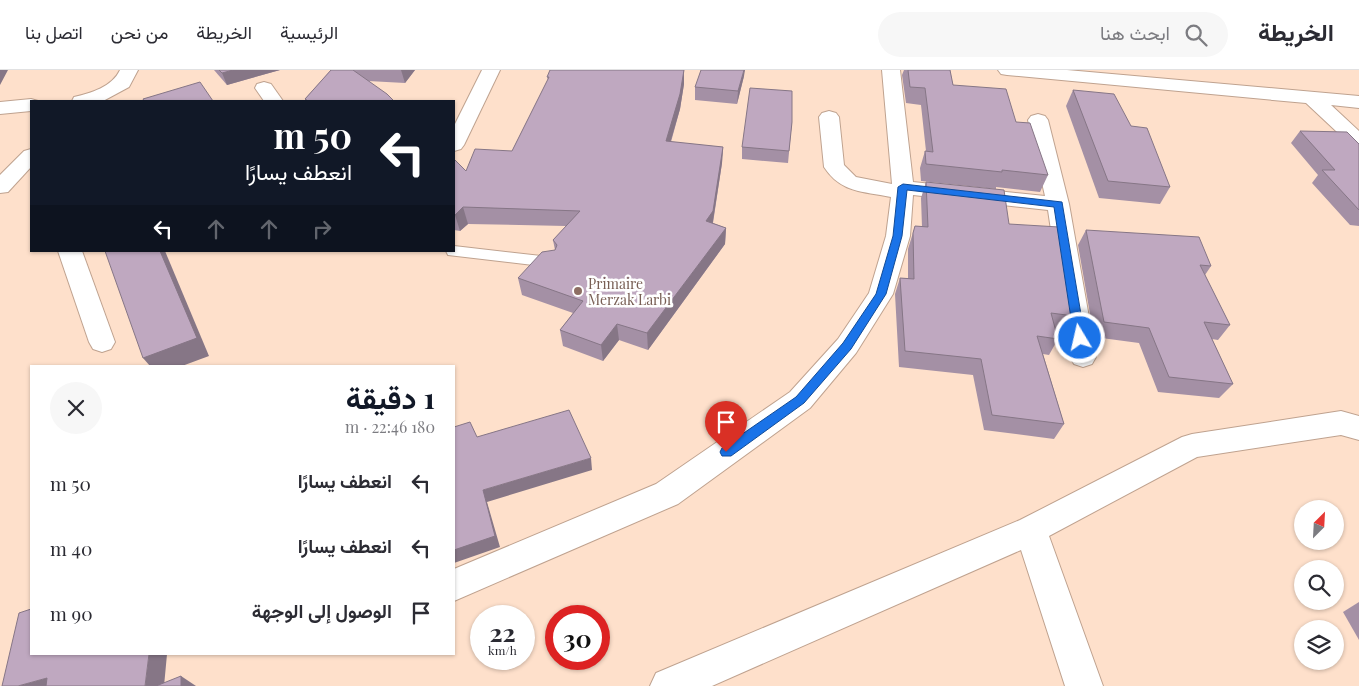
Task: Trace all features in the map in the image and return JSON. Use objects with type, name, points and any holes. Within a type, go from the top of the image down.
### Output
[{"type":"street","points":[[90,100],[123,83],[129,70]]},
{"type":"street","points":[[455,143],[491,70]]},
{"type":"street","points":[[455,585],[668,494],[800,400],[847,346],[881,294],[898,236],[902,190],[891,70]]},
{"type":"street","points":[[1007,70],[1359,102]]},
{"type":"street","points":[[1312,98],[1359,142]]},
{"type":"street","points":[[0,108],[30,105]]},
{"type":"street","points":[[829,117],[834,167],[849,182],[902,190],[1058,204]]},
{"type":"street","points":[[1038,120],[1058,204],[1083,357]]},
{"type":"street","points":[[0,187],[30,156]]},
{"type":"street","points":[[70,252],[102,342]]},
{"type":"street","points":[[669,686],[1031,530],[1192,446],[1341,423],[1359,428]]},
{"type":"street","points":[[1031,530],[1084,686]]},
{"type":"lane","points":[[455,251],[550,262]]},
{"type":"building","points":[[219,70],[233,70],[222,73]]},
{"type":"building","points":[[331,70],[353,70],[393,100],[306,100],[305,99]]},
{"type":"building","points":[[550,70],[684,70],[680,94],[666,141],[723,147],[713,211],[706,221],[726,228],[647,333],[617,324],[601,345],[560,330],[583,301],[518,278],[542,252],[555,250],[557,245],[553,240],[580,211],[463,207],[455,215],[455,160],[466,171],[475,149],[512,151],[549,77],[547,77]]},
{"type":"building","points":[[701,70],[744,70],[738,91],[695,87]]},
{"type":"building","points":[[908,70],[950,70],[953,85],[1006,89],[1016,122],[1030,123],[1048,175],[926,164],[925,151],[933,152],[925,88],[910,87]]},
{"type":"building","points":[[200,82],[212,100],[144,100]]},
{"type":"building","points":[[750,88],[792,91],[792,122],[789,151],[742,147]]},
{"type":"building","points":[[1073,90],[1114,94],[1131,126],[1147,128],[1170,187],[1108,181]]},
{"type":"building","points":[[1300,131],[1347,132],[1359,144],[1359,210],[1322,170],[1335,170]]},
{"type":"building","points":[[926,182],[1004,190],[1009,224],[1059,227],[1074,316],[1051,313],[1058,339],[1037,336],[1064,424],[992,415],[981,359],[905,351],[900,278],[914,279],[913,233],[915,226],[928,227]]},
{"type":"building","points":[[1086,230],[1199,237],[1211,266],[1200,265],[1230,325],[1204,322],[1233,384],[1169,377],[1149,328],[1104,322]]},
{"type":"building","points":[[105,252],[160,252],[197,338],[143,358]]},
{"type":"building","points":[[569,410],[591,458],[483,490],[495,536],[455,550],[455,427],[470,422],[477,437]]},
{"type":"building","points":[[30,609],[30,655],[149,655],[145,686],[46,686],[47,678],[18,686],[2,686],[19,613]]},
{"type":"building","points":[[181,676],[181,686],[156,686]]},
{"type":"place","name":"Primaire Merzak Larbi","points":[[578,291]]},
{"type":"route","points":[[726,452],[800,400],[847,346],[881,294],[898,236],[903,187],[1058,204],[1080,338]]}]
